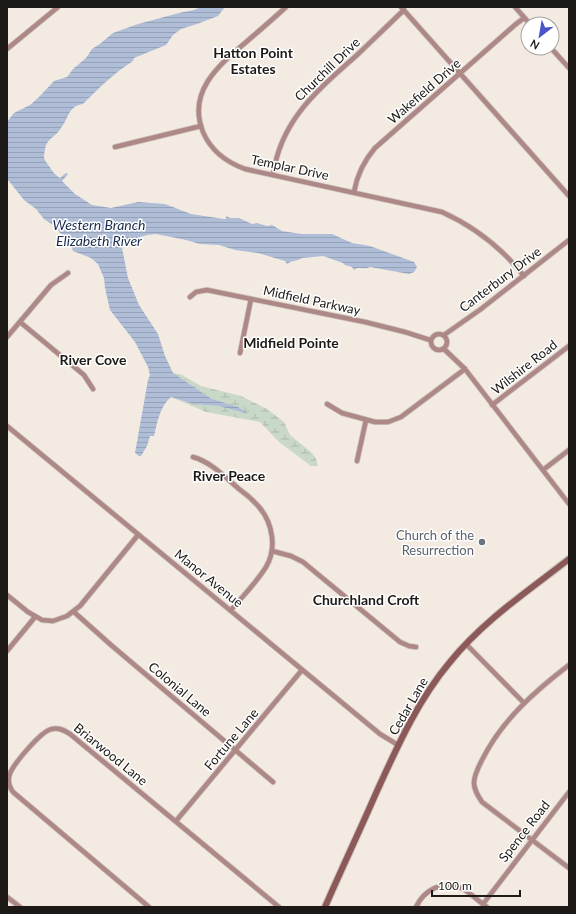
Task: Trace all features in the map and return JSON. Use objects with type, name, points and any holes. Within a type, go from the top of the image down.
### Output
[{"type":"main road","name":"Cedar Lane","points":[[325,907],[398,745],[423,698],[450,661],[489,622],[569,559]]},
{"type":"street","points":[[7,49],[58,7]]},
{"type":"street","name":"Templar Drive","points":[[286,7],[222,62],[205,85],[200,100],[201,126],[213,149],[227,161],[245,169],[436,210],[456,218],[470,225],[495,244],[514,263],[524,276]]},
{"type":"street","points":[[515,7],[522,16]]},
{"type":"street","points":[[402,9],[569,196]]},
{"type":"street","name":"Churchill Drive","points":[[273,175],[274,162],[280,146],[291,123],[301,108],[402,9]]},
{"type":"street","name":"Wakefield Drive","points":[[354,192],[359,172],[369,155],[520,21]]},
{"type":"street","points":[[558,56],[569,68]]},
{"type":"street","points":[[115,147],[201,126]]},
{"type":"street","name":"Canterbury Drive","points":[[444,335],[481,309],[569,240]]},
{"type":"street","points":[[7,337],[51,285],[68,273]]},
{"type":"street","name":"Midfield Parkway","points":[[190,297],[196,292],[207,290],[365,322],[430,340]]},
{"type":"street","points":[[240,353],[251,299]]},
{"type":"street","points":[[20,322],[84,375],[93,390]]},
{"type":"street","points":[[438,333],[444,335],[447,339],[447,344],[444,349],[439,351],[434,349],[430,340],[433,335],[438,333]]},
{"type":"street","name":"Wilshire Road","points":[[492,405],[569,346]]},
{"type":"street","points":[[444,349],[465,369],[569,504]]},
{"type":"street","points":[[327,404],[342,413],[375,422],[388,422],[401,417],[465,369]]},
{"type":"street","points":[[357,461],[366,420]]},
{"type":"street","name":"Manor Avenue","points":[[7,426],[380,734],[398,745]]},
{"type":"street","points":[[543,470],[569,450]]},
{"type":"street","points":[[193,457],[210,465],[260,507],[268,520],[270,527],[272,551],[266,566],[231,610]]},
{"type":"street","points":[[7,594],[35,617],[42,620],[53,620],[67,616],[80,606],[138,534]]},
{"type":"street","points":[[272,551],[291,556],[303,562],[400,642],[409,646],[416,646]]},
{"type":"street","name":"Colonial Lane","points":[[74,612],[273,782]]},
{"type":"street","points":[[7,651],[35,617]]},
{"type":"street","points":[[466,644],[524,703]]},
{"type":"street","points":[[569,665],[541,686],[512,716],[487,751],[477,772],[474,784],[478,796],[482,802],[569,868]]},
{"type":"street","name":"Fortune Lane","points":[[176,821],[236,751],[302,670]]},
{"type":"street","name":"Briarwood Lane","points":[[149,907],[13,792],[10,787],[9,777],[15,765],[44,732],[52,728],[61,729],[70,734],[280,907]]},
{"type":"street","name":"Spence Road","points":[[485,906],[532,840],[569,792]]},
{"type":"street","points":[[416,907],[418,901],[428,891],[447,885],[462,889],[485,906]]},
{"type":"street","points":[[7,896],[20,907]]},
{"type":"green space","points":[[173,373],[182,375],[201,386],[241,396],[267,409],[284,422],[290,435],[312,453],[318,466],[311,466],[279,442],[260,422],[206,412],[171,397],[193,404],[218,406],[247,413],[212,399]]},
{"type":"water","name":"Western Branch Elizabeth River","points":[[201,7],[225,7],[218,16],[181,29],[173,35],[166,45],[134,58],[133,61],[113,76],[83,104],[74,107],[59,131],[49,140],[46,146],[44,159],[54,173],[60,178],[66,173],[68,174],[62,181],[75,194],[92,205],[111,208],[138,202],[165,204],[191,214],[224,219],[226,219],[226,216],[230,218],[239,218],[252,224],[257,223],[267,226],[272,225],[282,231],[302,234],[332,234],[352,243],[370,246],[414,262],[417,267],[414,272],[409,274],[370,267],[358,268],[354,270],[352,267],[323,256],[302,258],[287,264],[285,261],[258,253],[235,250],[219,245],[200,244],[156,234],[127,241],[122,248],[128,278],[139,305],[158,334],[165,356],[173,373],[212,399],[238,407],[249,414],[218,406],[193,404],[171,397],[164,405],[154,436],[150,436],[147,446],[141,456],[139,456],[135,453],[150,375],[148,367],[135,342],[110,310],[104,278],[98,264],[91,258],[73,251],[69,239],[60,233],[56,227],[44,219],[36,209],[24,200],[7,180],[7,122],[14,113],[30,105],[54,81],[67,77],[73,69],[86,58],[92,49],[113,33],[138,24]]},
{"type":"place","name":"Church of the Resurrection","points":[[482,542]]},
{"type":"district","name":"Hatton Point Estates","points":[[253,62]]},
{"type":"district","name":"Midfield Pointe","points":[[291,343]]},
{"type":"district","name":"River Cove","points":[[93,360]]},
{"type":"district","name":"River Peace","points":[[229,476]]},
{"type":"district","name":"Churchland Croft","points":[[366,600]]}]
